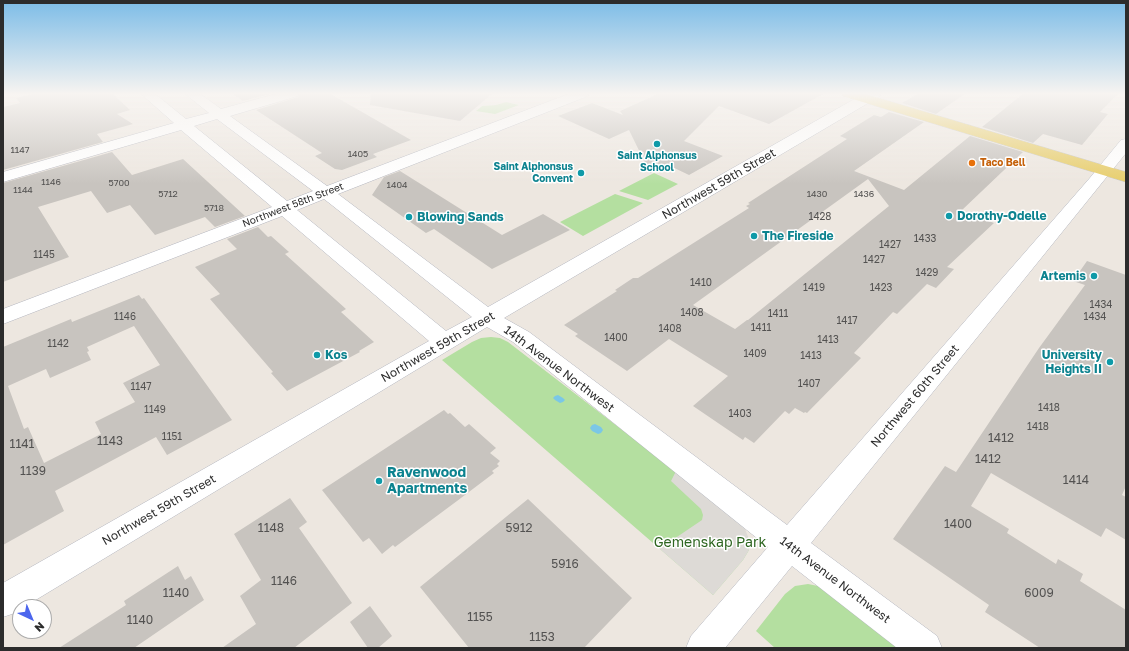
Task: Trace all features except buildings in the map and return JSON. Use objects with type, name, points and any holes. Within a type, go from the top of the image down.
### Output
[{"type":"main road","points":[[955,123],[1115,173]]},
{"type":"street","name":"14th Avenue Northwest","points":[[232,123],[326,192],[488,318],[521,337],[790,546],[925,648]]},
{"type":"street","name":"Northwest 58th Street","points":[[3,317],[503,123]]},
{"type":"street","name":"Northwest 59th Street","points":[[3,601],[488,318],[815,123]]},
{"type":"street","points":[[3,176],[184,124],[445,342]]},
{"type":"street","name":"Northwest 60th Street","points":[[703,648],[1115,173],[1126,143]]},
{"type":"green space","points":[[654,173],[678,184],[648,200],[619,191]]},
{"type":"green space","points":[[615,194],[643,203],[583,236],[560,222]]},
{"type":"green space","name":"Gemenskap Park","points":[[481,338],[500,338],[508,342],[734,516],[748,537],[749,550],[743,560],[713,595],[442,360],[472,342]]},
{"type":"green space","points":[[808,584],[823,587],[906,648],[775,648],[756,631],[785,594],[795,586]]},
{"type":"shaded area","points":[[676,471],[744,526],[748,537],[749,550],[743,560],[713,595],[653,543],[660,545],[668,543],[702,520],[703,515],[701,509],[671,481]]},
{"type":"place","name":"Saint Alphonsus School","points":[[657,144]]},
{"type":"place","name":"Taco Bell","points":[[972,163]]},
{"type":"place","name":"Saint Alphonsus Convent","points":[[581,173]]},
{"type":"place","name":"Dorothy-Odelle","points":[[949,216]]},
{"type":"place","name":"Blowing Sands","points":[[409,217]]},
{"type":"place","name":"The Fireside","points":[[754,236]]},
{"type":"place","name":"Artemis","points":[[1094,276]]},
{"type":"place","name":"Kos","points":[[317,355]]},
{"type":"place","name":"University Heights II","points":[[1110,362]]},
{"type":"place","name":"Ravenwood Apartments","points":[[379,481]]}]
